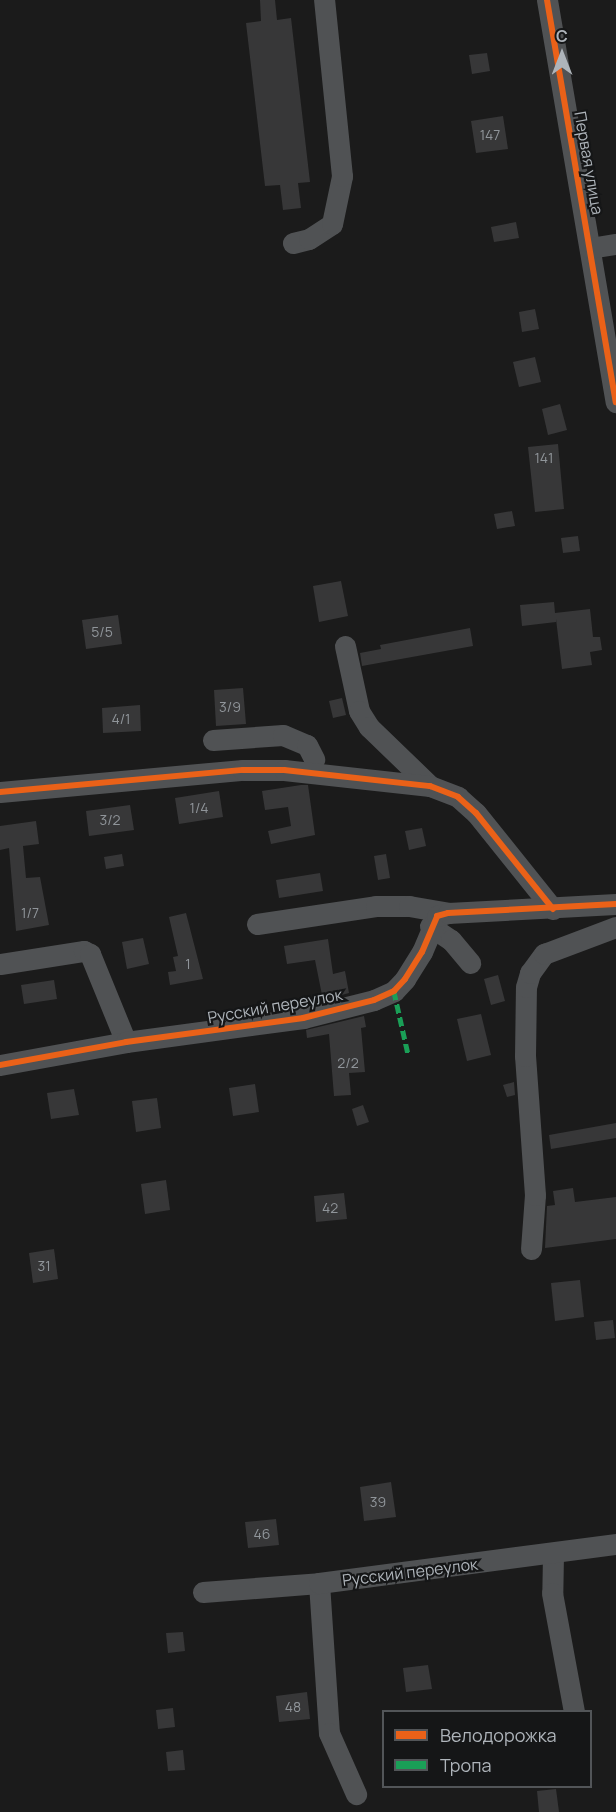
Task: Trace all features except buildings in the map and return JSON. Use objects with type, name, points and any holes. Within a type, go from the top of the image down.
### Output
[{"type":"street","points":[[293,243],[309,239],[332,224],[342,176],[324,0]]},
{"type":"street","name":"Первая улица","points":[[547,0],[616,402]]},
{"type":"street","points":[[590,248],[616,244]]},
{"type":"street","points":[[345,646],[363,718],[430,786]]},
{"type":"street","points":[[213,740],[283,735],[307,745],[314,759]]},
{"type":"street","points":[[0,792],[274,770],[430,786],[458,797],[476,813],[553,909]]},
{"type":"street","points":[[470,963],[452,940],[430,926],[436,916],[448,913],[616,904]]},
{"type":"street","points":[[257,924],[376,906],[409,906],[448,913]]},
{"type":"street","name":"Русский переулок","points":[[0,1065],[126,1042],[303,1018],[374,1000],[394,991],[405,979],[422,952],[430,926]]},
{"type":"street","points":[[531,1248],[534,1195],[525,1056],[526,987],[530,973],[544,954],[616,927]]},
{"type":"street","points":[[0,964],[84,951],[90,954],[126,1042]]},
{"type":"street","name":"Русский переулок","points":[[203,1592],[319,1583],[616,1544]]},
{"type":"street","points":[[553,1554],[552,1593],[574,1710]]},
{"type":"street","points":[[319,1583],[329,1733],[356,1794]]},
{"type":"marked path","points":[[394,991],[408,1053]]},
{"type":"cycle path","points":[[547,0],[616,402]]},
{"type":"cycle path","points":[[0,792],[243,770],[284,770],[430,786],[458,797],[476,813],[553,909]]},
{"type":"cycle path","points":[[0,1065],[126,1042],[303,1018],[374,1000],[394,991],[405,979],[422,952],[437,916],[448,913],[616,904]]}]
